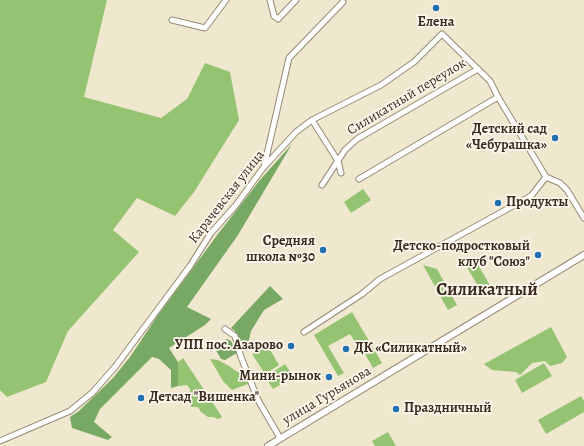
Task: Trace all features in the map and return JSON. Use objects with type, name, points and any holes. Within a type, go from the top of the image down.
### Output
[{"type":"street","points":[[172,20],[205,28],[226,0]]},
{"type":"street","points":[[270,0],[274,16],[278,19],[296,0]]},
{"type":"street","points":[[263,168],[289,58],[343,1]]},
{"type":"street","name":"Карачевская улица","points":[[0,441],[70,412],[92,394],[115,367],[190,266],[211,233],[236,205],[263,168],[296,132],[312,120],[381,85],[414,62],[442,34],[478,69]]},
{"type":"street","points":[[478,69],[490,81],[546,177],[560,183],[568,190],[584,218]]},
{"type":"street","name":"Силикатный переулок","points":[[322,185],[345,150],[357,139],[478,69]]},
{"type":"street","points":[[359,179],[498,97]]},
{"type":"street","points":[[312,120],[338,161],[341,173]]},
{"type":"street","points":[[304,332],[362,294],[380,278],[531,196],[546,177]]},
{"type":"street","name":"улица Гурьянова","points":[[268,446],[584,255]]},
{"type":"street","points":[[225,329],[234,336],[258,400],[280,438]]},
{"type":"green space","points":[[0,0],[107,0],[84,97],[161,118],[187,99],[205,63],[230,72],[239,120],[194,192],[175,216],[137,198],[113,230],[139,252],[68,331],[46,382],[7,397],[0,390]]},
{"type":"green space","points":[[292,144],[238,235],[187,307],[211,319],[205,325],[169,348],[178,362],[178,386],[171,388],[171,370],[159,359],[152,357],[100,409],[94,422],[112,437],[108,440],[72,428],[70,417],[79,411],[113,378],[130,357],[158,315],[218,234],[260,180]]},
{"type":"green space","points":[[363,189],[371,200],[351,213],[344,202]]},
{"type":"green space","points":[[474,258],[491,287],[482,293],[465,264]]},
{"type":"green space","points":[[423,265],[437,269],[457,305],[448,310]]},
{"type":"green space","points":[[270,286],[283,299],[264,310],[251,331],[249,340],[240,350],[235,331],[231,328]]},
{"type":"green space","points":[[352,312],[382,363],[373,368],[361,347],[359,348],[350,334],[328,346],[344,373],[338,376],[314,335]]},
{"type":"green space","points":[[551,327],[567,357],[562,363],[550,366],[545,361],[532,363],[520,375],[516,372],[492,370],[484,364]]},
{"type":"green space","points":[[227,339],[231,341],[237,353],[225,360],[221,359],[214,347]]},
{"type":"green space","points":[[267,345],[279,365],[265,374],[252,354]]},
{"type":"green space","points":[[183,358],[222,417],[218,419],[208,417],[201,412],[198,407],[191,407],[190,389],[187,385],[178,386],[178,362]]},
{"type":"green space","points":[[210,359],[218,360],[246,376],[248,384],[232,390],[223,381]]},
{"type":"green space","points":[[544,363],[552,376],[522,393],[515,380]]},
{"type":"green space","points":[[285,364],[294,377],[273,389],[265,377]]},
{"type":"green space","points":[[581,396],[584,401],[584,412],[546,434],[538,420]]},
{"type":"green space","points":[[388,432],[396,446],[375,446],[372,441]]},
{"type":"place","name":"Елена","points":[[436,8]]},
{"type":"place","name":"Детский сад «Чебурашка»","points":[[555,138]]},
{"type":"place","name":"Продукты","points":[[498,203]]},
{"type":"place","name":"Средняя школа №30","points":[[323,250]]},
{"type":"place","name":"Детско-подростковый клуб \"Союз\"","points":[[538,255]]},
{"type":"place","name":"УПП пос. Азарово","points":[[291,346]]},
{"type":"place","name":"ДК «Силикатный»","points":[[346,349]]},
{"type":"place","name":"Мини-рынок","points":[[329,377]]},
{"type":"place","name":"Детсад \"Вишенка\"","points":[[141,398]]},
{"type":"place","name":"Праздничный","points":[[396,409]]},
{"type":"district","name":"Силикатный","points":[[487,291]]}]
